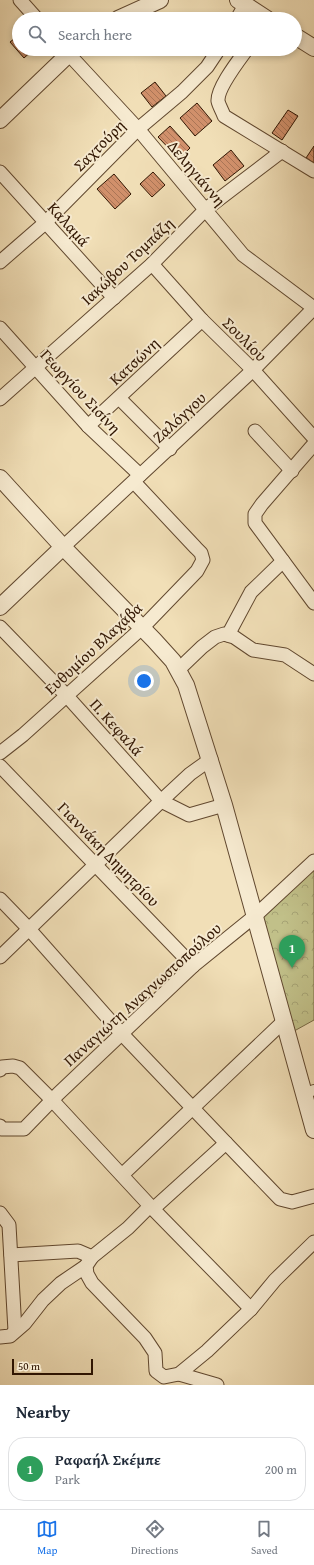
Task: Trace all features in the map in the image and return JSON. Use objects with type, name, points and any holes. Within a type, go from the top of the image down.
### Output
[{"type":"street","points":[[20,0],[31,12]]},
{"type":"street","points":[[133,12],[160,0]]},
{"type":"street","points":[[239,12],[241,2],[256,12]]},
{"type":"street","points":[[302,40],[314,48]]},
{"type":"street","points":[[0,120],[64,56]]},
{"type":"street","name":"Δεληγιάννη","points":[[73,56],[206,209],[243,255],[314,308]]},
{"type":"street","name":"Σαχτούρη","points":[[0,262],[45,223],[138,130],[182,92],[207,66],[214,56]]},
{"type":"street","points":[[242,56],[220,91],[218,101],[224,116],[314,171]]},
{"type":"street","name":"Ιακώβου Τομπάζη","points":[[0,399],[152,264],[206,209],[282,151]]},
{"type":"street","name":"Καλαμά","points":[[0,172],[114,298]]},
{"type":"street","name":"Σουλίου","points":[[152,264],[202,320],[253,370],[314,438]]},
{"type":"street","name":"Ζαλόγγου","points":[[63,547],[170,449],[253,370],[314,308]]},
{"type":"street","name":"Κατσώνη","points":[[88,426],[202,320]]},
{"type":"street","name":"Γεωργίου Σισίνη","points":[[0,328],[137,478],[201,553],[203,560]]},
{"type":"street","points":[[119,398],[170,449]]},
{"type":"street","points":[[255,431],[292,471]]},
{"type":"street","points":[[314,444],[255,514],[255,523],[314,603]]},
{"type":"street","points":[[0,478],[63,547],[142,627],[173,661],[186,685],[211,758],[256,915],[283,1022],[309,1092],[314,1130]]},
{"type":"street","points":[[0,607],[63,547]]},
{"type":"street","name":"Ευθυμίου Βλαχάβα","points":[[0,753],[23,735],[142,627],[197,570],[203,560]]},
{"type":"street","points":[[228,636],[251,592],[283,561]]},
{"type":"street","name":"Π. Κεφαλά","points":[[0,627],[66,695],[161,801],[189,815],[224,805]]},
{"type":"street","points":[[178,670],[215,637],[224,634],[234,637],[253,650],[285,655],[314,674]]},
{"type":"street","points":[[0,957],[161,801],[190,774],[211,758]]},
{"type":"street","name":"Γιαννάκη Δημητρίου","points":[[0,766],[193,966]]},
{"type":"street","name":"Παναγιώτη Αναγνωστοπούλου","points":[[0,1126],[2,1129],[24,1129],[52,1100],[193,966],[256,915],[314,861]]},
{"type":"street","points":[[0,899],[29,929],[122,1034],[280,1199],[292,1202],[314,1196]]},
{"type":"street","points":[[122,1175],[283,1022]]},
{"type":"street","points":[[0,1070],[2,1068],[13,1066],[20,1068],[251,1310]]},
{"type":"street","points":[[0,1337],[10,1336],[61,1283],[89,1262],[226,1143]]},
{"type":"street","points":[[0,1213],[9,1225],[15,1331]]},
{"type":"street","points":[[179,1374],[251,1310],[275,1280],[314,1242]]},
{"type":"street","points":[[11,1256],[78,1251],[89,1262]]},
{"type":"street","points":[[89,1262],[87,1274],[92,1283],[145,1338],[155,1353],[156,1371],[164,1377],[179,1374],[217,1385]]},
{"type":"green space","points":[[314,861],[314,1020],[287,1035],[256,915]]},
{"type":"building","points":[[155,82],[166,96],[152,107],[141,93]]},
{"type":"building","points":[[197,103],[212,121],[195,136],[180,118]]},
{"type":"building","points":[[288,110],[298,116],[282,140],[272,133]]},
{"type":"building","points":[[170,126],[190,148],[179,159],[158,137]]},
{"type":"building","points":[[314,146],[314,163],[306,158]]},
{"type":"building","points":[[231,150],[244,166],[225,181],[213,165]]},
{"type":"building","points":[[153,172],[165,185],[152,197],[140,184]]},
{"type":"building","points":[[114,174],[131,194],[115,209],[97,189]]},
{"type":"place","name":"Ραφαήλ Σκέμπε","points":[[292,968]]}]
